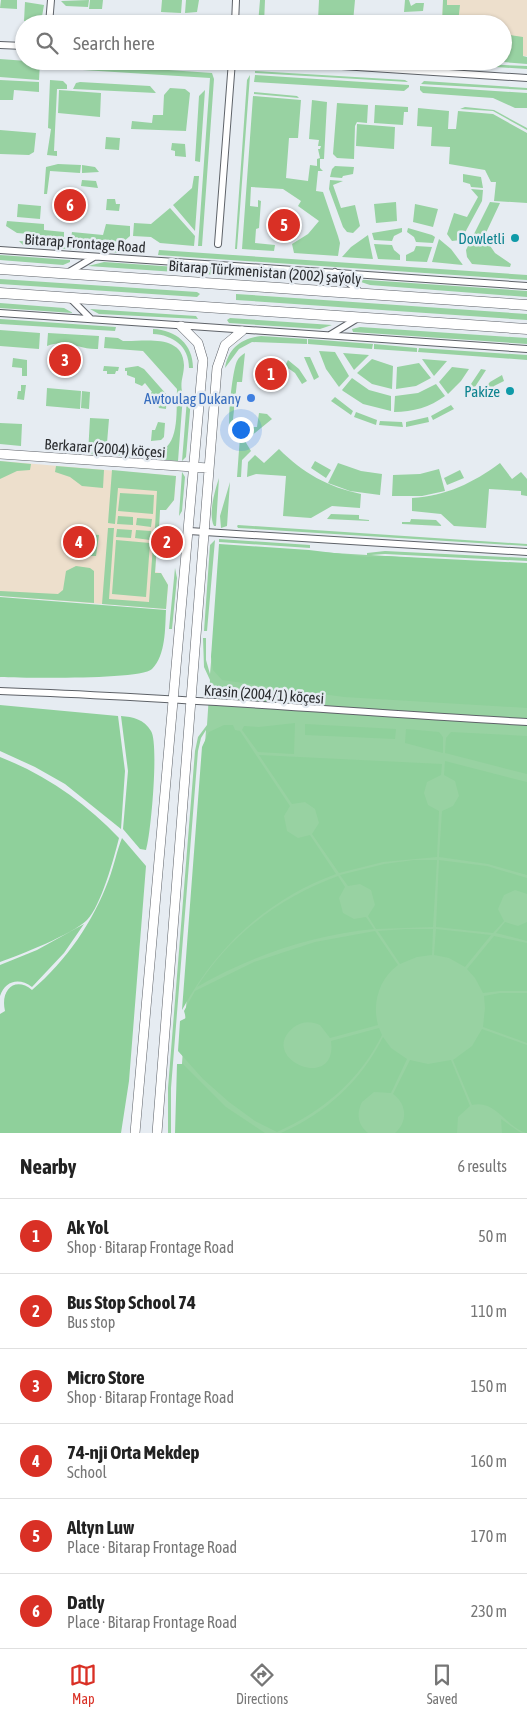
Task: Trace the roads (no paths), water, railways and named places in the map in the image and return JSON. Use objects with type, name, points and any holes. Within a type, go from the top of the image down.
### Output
[{"type":"main road","name":"Bitarap Türkmenistan (2002) şaýoly","points":[[0,269],[527,306]]},
{"type":"main road","points":[[0,293],[527,329]]},
{"type":"street","points":[[50,15],[51,0]]},
{"type":"street","points":[[235,15],[236,0]]},
{"type":"street","points":[[0,45],[15,46]]},
{"type":"street","points":[[218,244],[231,70]]},
{"type":"street","points":[[404,70],[527,78]]},
{"type":"street","name":"Bitarap Frontage Road","points":[[0,250],[527,286]]},
{"type":"street","points":[[67,274],[95,256]]},
{"type":"street","points":[[335,272],[361,293]]},
{"type":"street","points":[[70,298],[91,319]]},
{"type":"street","points":[[0,313],[527,349]]},
{"type":"street","points":[[329,335],[359,317]]},
{"type":"street","points":[[135,1133],[203,360],[198,343],[181,326]]},
{"type":"street","points":[[157,1133],[218,360],[225,345],[242,331]]},
{"type":"street","name":"Berkarar (2004) köçesi","points":[[0,454],[208,468]]},
{"type":"street","points":[[189,531],[527,552]]},
{"type":"street","name":"Krasin (2004/1) köçesi","points":[[0,691],[174,699],[527,722]]},
{"type":"place","name":"Datly","points":[[70,205]]},
{"type":"place","name":"Altyn Luw","points":[[284,225]]},
{"type":"place","name":"Dowletli","points":[[515,238]]},
{"type":"place","name":"Micro Store","points":[[65,360]]},
{"type":"place","name":"Ak Yol","points":[[271,374]]},
{"type":"place","name":"Pakize","points":[[510,391]]},
{"type":"place","name":"Awtoulag Dukany","points":[[251,398]]},
{"type":"place","name":"74-nji Orta Mekdep","points":[[79,542]]},
{"type":"place","name":"Bus Stop School 74","points":[[167,542]]}]
